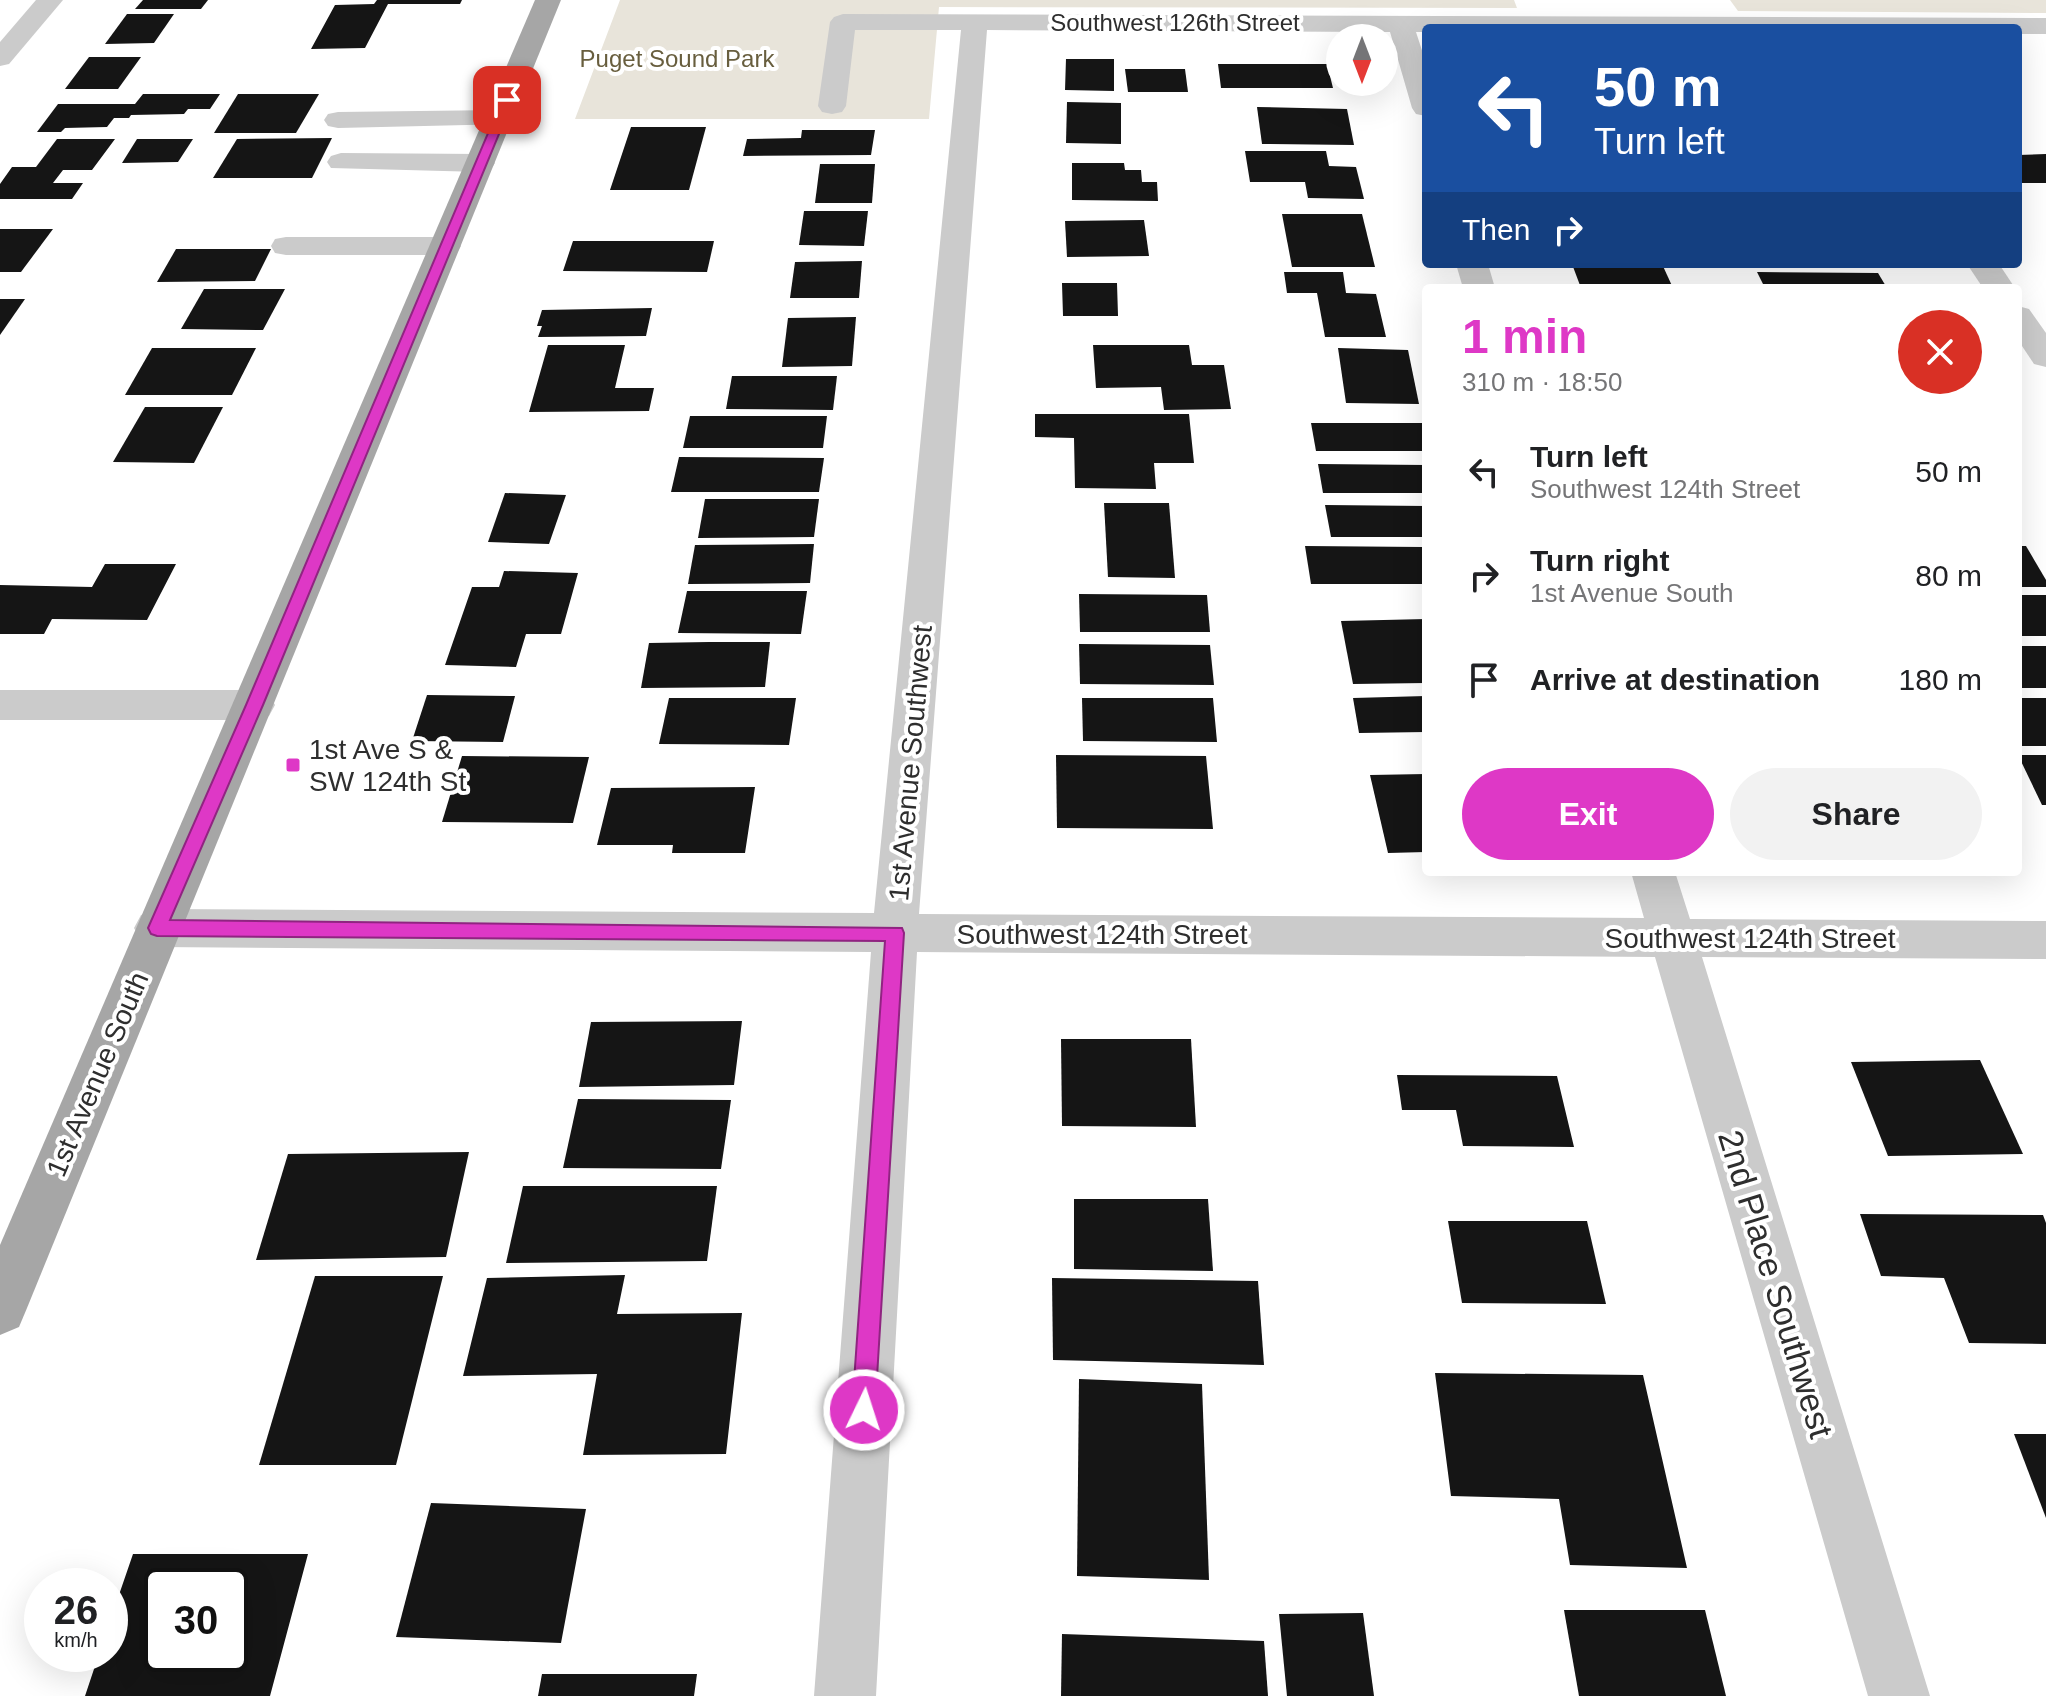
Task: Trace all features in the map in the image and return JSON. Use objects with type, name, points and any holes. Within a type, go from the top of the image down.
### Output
[{"type":"main road","name":"1st Avenue South","points":[[0,1308],[548,0]]},
{"type":"street","points":[[0,58],[50,0]]},
{"type":"street","points":[[1527,0],[1538,24]]},
{"type":"street","name":"Southwest 126th Street","points":[[832,106],[843,22],[1422,24]]},
{"type":"street","name":"1st Avenue Southwest","points":[[845,1696],[895,933],[975,22]]},
{"type":"street","points":[[1401,24],[1422,95]]},
{"type":"street","name":"Southwest 126th Street","points":[[2022,26],[2046,26]]},
{"type":"street","points":[[338,120],[500,118]]},
{"type":"street","points":[[341,162],[481,163]]},
{"type":"street","points":[[286,246],[446,246]]},
{"type":"street","points":[[2022,322],[2046,357]]},
{"type":"street","points":[[0,705],[255,705]]},
{"type":"street","name":"2nd Place Southwest","points":[[1654,876],[1899,1696]]},
{"type":"street","name":"Southwest 124th Street","points":[[157,928],[2046,940]]},
{"type":"green space","name":"Puget Sound Park","points":[[620,0],[1514,0],[1517,8],[939,7],[929,119],[575,119]]},
{"type":"green space","points":[[1730,0],[2046,0],[2046,13],[1738,11]]},
{"type":"building","points":[[143,0],[208,0],[201,9],[135,9]]},
{"type":"building","points":[[377,0],[462,0],[460,4],[388,4],[365,48],[311,49],[335,5],[374,4]]},
{"type":"building","points":[[127,14],[174,14],[154,43],[105,44]]},
{"type":"building","points":[[89,57],[141,57],[118,89],[65,89]]},
{"type":"building","points":[[1066,59],[1114,59],[1114,91],[1065,90]]},
{"type":"building","points":[[1218,64],[1326,64],[1326,88],[1221,88]]},
{"type":"building","points":[[1125,69],[1185,69],[1188,92],[1128,92]]},
{"type":"building","points":[[143,94],[220,94],[210,109],[188,109],[184,114],[131,115],[129,118],[114,118],[107,127],[37,132],[58,104],[135,104]]},
{"type":"building","points":[[238,94],[319,94],[296,133],[214,133]]},
{"type":"building","points":[[1067,102],[1121,103],[1121,144],[1066,143]]},
{"type":"building","points":[[1257,107],[1347,109],[1354,145],[1262,144]]},
{"type":"building","points":[[631,127],[706,127],[689,190],[610,190]]},
{"type":"building","points":[[802,130],[875,130],[871,155],[743,156],[747,139],[801,138]]},
{"type":"building","points":[[332,138],[312,178],[213,178],[237,139]]},
{"type":"building","points":[[57,139],[115,139],[92,170],[63,170],[53,183],[83,183],[72,199],[0,199],[0,184],[12,167],[36,167]]},
{"type":"building","points":[[137,139],[193,139],[178,162],[122,163]]},
{"type":"building","points":[[1245,151],[1326,151],[1329,166],[1356,167],[1364,199],[1308,198],[1305,182],[1250,182]]},
{"type":"building","points":[[2046,154],[2046,183],[2022,183],[2022,155]]},
{"type":"building","points":[[1072,163],[1124,163],[1125,170],[1141,170],[1142,182],[1157,182],[1158,201],[1072,200]]},
{"type":"building","points":[[820,164],[875,164],[872,203],[815,203]]},
{"type":"building","points":[[804,211],[868,211],[864,246],[799,245]]},
{"type":"building","points":[[1282,214],[1362,214],[1375,267],[1292,267]]},
{"type":"building","points":[[1144,220],[1149,256],[1067,257],[1065,221]]},
{"type":"building","points":[[0,229],[53,229],[21,272],[0,272]]},
{"type":"building","points":[[573,241],[714,241],[707,272],[563,271]]},
{"type":"building","points":[[176,249],[271,249],[255,281],[157,282]]},
{"type":"building","points":[[862,261],[859,298],[790,298],[795,262]]},
{"type":"building","points":[[1574,268],[1664,268],[1671,284],[1580,284]]},
{"type":"building","points":[[1284,272],[1343,272],[1346,293],[1376,294],[1386,337],[1325,337],[1317,293],[1287,293]]},
{"type":"building","points":[[1757,272],[1878,273],[1885,284],[1763,284]]},
{"type":"building","points":[[1062,283],[1117,283],[1118,316],[1063,316]]},
{"type":"building","points":[[204,289],[285,289],[263,330],[181,329]]},
{"type":"building","points":[[0,299],[25,299],[0,335]]},
{"type":"building","points":[[652,308],[646,336],[538,337],[542,326],[537,326],[542,310]]},
{"type":"building","points":[[856,317],[852,366],[782,367],[788,318]]},
{"type":"building","points":[[548,345],[625,345],[615,388],[654,388],[649,411],[529,412]]},
{"type":"building","points":[[1093,345],[1189,345],[1192,365],[1224,365],[1231,409],[1164,410],[1161,387],[1096,388]]},
{"type":"building","points":[[152,348],[256,348],[232,395],[125,395]]},
{"type":"building","points":[[1338,348],[1408,350],[1419,404],[1346,403]]},
{"type":"building","points":[[732,376],[837,376],[833,410],[726,409]]},
{"type":"building","points":[[145,407],[223,407],[194,463],[113,462]]},
{"type":"building","points":[[1035,414],[1189,414],[1194,463],[1154,463],[1156,489],[1075,488],[1074,438],[1035,437]]},
{"type":"building","points":[[690,416],[827,416],[823,448],[683,448]]},
{"type":"building","points":[[1311,423],[1422,423],[1422,451],[1316,451]]},
{"type":"building","points":[[679,457],[824,458],[819,492],[671,492]]},
{"type":"building","points":[[1318,464],[1422,465],[1422,493],[1323,493]]},
{"type":"building","points":[[505,493],[566,495],[549,544],[488,542]]},
{"type":"building","points":[[705,499],[819,499],[814,537],[698,538]]},
{"type":"building","points":[[1104,503],[1169,503],[1175,578],[1108,577]]},
{"type":"building","points":[[1325,505],[1422,506],[1422,537],[1331,537]]},
{"type":"building","points":[[814,544],[810,583],[688,584],[695,545]]},
{"type":"building","points":[[1305,546],[1422,547],[1422,584],[1311,584]]},
{"type":"building","points":[[2022,546],[2026,546],[2046,580],[2046,587],[2022,587]]},
{"type":"building","points":[[105,564],[176,564],[147,620],[52,619],[44,634],[0,634],[0,585],[92,587]]},
{"type":"building","points":[[504,571],[578,573],[561,634],[526,634],[516,667],[445,665],[472,587],[499,587]]},
{"type":"building","points":[[687,591],[807,591],[801,634],[678,633]]},
{"type":"building","points":[[1079,594],[1207,595],[1210,632],[1080,632]]},
{"type":"building","points":[[2022,595],[2046,595],[2046,636],[2022,636]]},
{"type":"building","points":[[1422,619],[1422,683],[1353,684],[1341,621]]},
{"type":"building","points":[[770,642],[765,687],[641,688],[649,643]]},
{"type":"building","points":[[1079,644],[1210,645],[1214,685],[1080,684]]},
{"type":"building","points":[[2022,646],[2046,646],[2046,688],[2022,688]]},
{"type":"building","points":[[427,695],[515,696],[503,742],[412,741]]},
{"type":"building","points":[[1422,696],[1422,732],[1359,733],[1353,698]]},
{"type":"building","points":[[669,698],[796,698],[789,745],[659,744]]},
{"type":"building","points":[[1082,698],[1213,698],[1217,742],[1083,741]]},
{"type":"building","points":[[2022,698],[2046,698],[2046,746],[2022,746]]},
{"type":"building","points":[[1056,755],[1206,756],[1213,829],[1057,828]]},
{"type":"building","points":[[2022,755],[2046,755],[2046,805],[2042,805],[2022,763]]},
{"type":"building","points":[[462,756],[589,757],[573,823],[442,822]]},
{"type":"building","points":[[1422,774],[1422,852],[1388,853],[1370,775]]},
{"type":"building","points":[[755,787],[745,853],[672,853],[673,845],[597,845],[611,788]]},
{"type":"building","points":[[742,1021],[734,1085],[579,1087],[591,1022]]},
{"type":"building","points":[[1061,1039],[1191,1039],[1196,1127],[1062,1126]]},
{"type":"building","points":[[1980,1060],[2023,1154],[1888,1156],[1851,1062]]},
{"type":"building","points":[[1397,1075],[1557,1076],[1574,1147],[1463,1146],[1456,1110],[1402,1110]]},
{"type":"building","points":[[578,1099],[731,1100],[721,1169],[563,1168]]},
{"type":"building","points":[[469,1152],[446,1257],[256,1260],[288,1154]]},
{"type":"building","points":[[523,1186],[717,1186],[707,1261],[506,1263]]},
{"type":"building","points":[[1074,1199],[1208,1199],[1213,1271],[1074,1269]]},
{"type":"building","points":[[1860,1214],[2043,1215],[2046,1223],[2046,1344],[1969,1343],[1944,1278],[1881,1276]]},
{"type":"building","points":[[1448,1221],[1587,1221],[1606,1304],[1462,1303]]},
{"type":"building","points":[[625,1275],[617,1314],[742,1313],[726,1454],[583,1455],[597,1374],[463,1376],[487,1278]]},
{"type":"building","points":[[315,1276],[443,1276],[396,1465],[259,1465]]},
{"type":"building","points":[[1052,1278],[1258,1281],[1264,1365],[1053,1360]]},
{"type":"building","points":[[1435,1373],[1643,1375],[1687,1568],[1570,1565],[1559,1499],[1451,1496]]},
{"type":"building","points":[[1079,1379],[1202,1384],[1209,1580],[1077,1576]]},
{"type":"building","points":[[2014,1434],[2046,1434],[2046,1518]]},
{"type":"building","points":[[431,1503],[586,1509],[561,1643],[396,1637]]},
{"type":"building","points":[[133,1554],[308,1554],[270,1696],[85,1696],[93,1672],[128,1672],[128,1569]]},
{"type":"building","points":[[1564,1610],[1705,1610],[1726,1696],[1579,1696]]},
{"type":"building","points":[[1363,1613],[1374,1696],[1287,1696],[1279,1614]]},
{"type":"building","points":[[1062,1634],[1264,1641],[1268,1696],[1061,1696]]},
{"type":"building","points":[[542,1674],[697,1674],[694,1696],[538,1696]]},
{"type":"place","name":"1st Ave S & SW 124th St","points":[[293,765]]},
{"type":"route","points":[[507,100],[255,705],[157,928],[895,933],[864,1410]]}]
